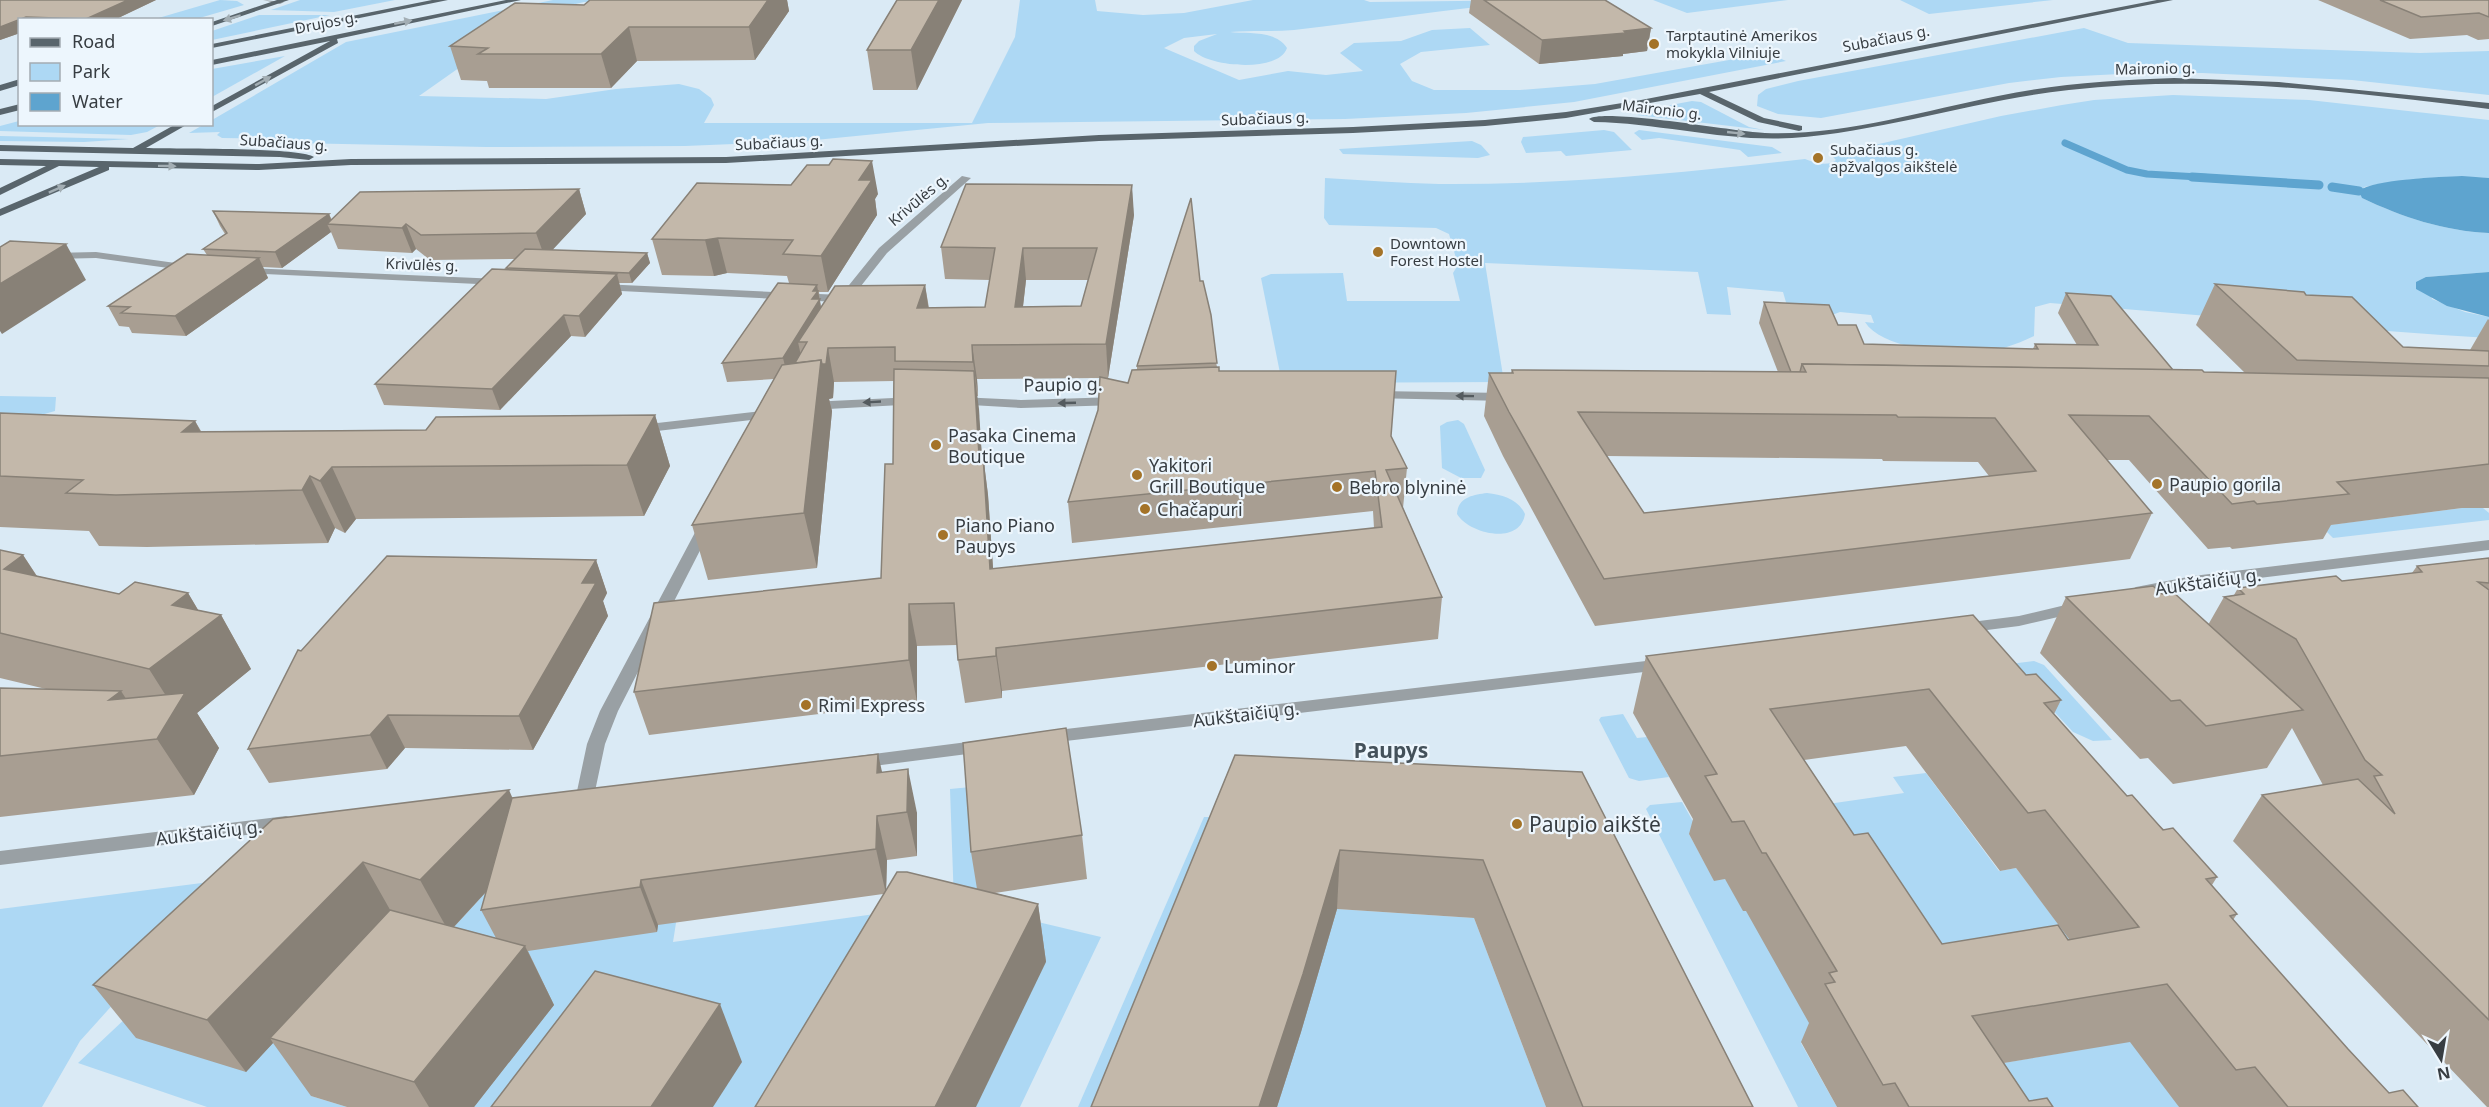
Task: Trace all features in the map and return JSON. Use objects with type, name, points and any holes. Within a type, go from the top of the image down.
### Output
[{"type":"main road","points":[[213,108],[408,0]]},
{"type":"main road","name":"Drujos g.","points":[[213,46],[444,0]]},
{"type":"main road","name":"Drujos g.","points":[[213,62],[517,0]]},
{"type":"main road","name":"Subačiaus g.","points":[[0,162],[108,166],[259,167],[351,162],[726,160],[1099,138],[1364,130],[1531,119],[1604,110],[1875,55],[2169,0]]},
{"type":"main road","points":[[213,24],[282,1]]},
{"type":"main road","name":"Maironio g.","points":[[1531,119],[1618,118],[1763,135],[1791,135],[1876,125],[2031,92],[2139,82],[2231,83],[2314,88],[2489,106]]},
{"type":"main road","points":[[0,91],[18,83]]},
{"type":"main road","points":[[0,91],[18,88]]},
{"type":"main road","name":"Maironio g.","points":[[1701,91],[1761,120],[1826,131]]},
{"type":"main road","points":[[0,112],[18,108]]},
{"type":"main road","points":[[0,213],[108,166],[180,126]]},
{"type":"main road","name":"Subačiaus g.","points":[[0,148],[280,154],[351,162]]},
{"type":"main road","points":[[0,192],[58,164],[83,149]]},
{"type":"street","points":[[267,0],[282,1]]},
{"type":"street","name":"Krivūlės g.","points":[[593,287],[841,304],[900,232],[966,178]]},
{"type":"street","points":[[45,257],[96,255],[198,269]]},
{"type":"street","name":"Krivūlės g.","points":[[231,270],[510,283]]},
{"type":"street","points":[[1361,395],[1515,397]]},
{"type":"street","points":[[802,408],[928,400]]},
{"type":"street","name":"Paupio g.","points":[[948,401],[1032,404],[1136,401]]},
{"type":"street","points":[[630,430],[775,411],[757,430]]},
{"type":"street","points":[[585,796],[596,744],[609,711],[713,511]]},
{"type":"street","name":"Aukštaičių g.","points":[[2123,594],[2173,584],[2489,545]]},
{"type":"street","points":[[1942,630],[2019,621],[2090,604]]},
{"type":"street","name":"Aukštaičių g.","points":[[1029,740],[1683,662]]},
{"type":"street","points":[[839,764],[1005,743]]},
{"type":"street","points":[[564,799],[606,794]]},
{"type":"street","name":"Aukštaičių g.","points":[[0,858],[302,822]]},
{"type":"green space","points":[[220,0],[237,1],[244,5],[199,18],[158,18]]},
{"type":"green space","points":[[300,0],[395,0],[334,12],[271,10]]},
{"type":"green space","points":[[553,0],[774,0],[584,2],[537,13],[419,96],[546,99],[616,89],[679,84],[699,89],[711,98],[714,105],[704,123],[972,123],[1015,37],[1020,0],[1095,0],[1097,11],[1143,15],[1184,13],[1253,0],[1364,0],[1370,2],[1541,0],[1294,30],[1230,32],[1269,36],[1282,42],[1287,48],[1281,56],[1258,64],[1228,64],[1214,61],[1194,51],[1194,46],[1199,41],[1217,34],[1184,38],[1164,48],[1239,80],[1288,71],[1326,75],[1363,71],[1340,53],[1354,43],[1401,41],[1432,30],[1470,28],[1490,45],[1421,52],[1400,64],[1412,81],[1434,90],[1520,90],[1595,84],[1768,53],[1786,61],[1574,102],[1466,113],[1345,119],[988,123],[805,141],[685,146],[486,147],[295,143],[291,139],[222,138],[217,135],[220,132],[189,133],[201,126],[213,126],[213,119],[346,42]]},
{"type":"green space","points":[[1653,0],[1788,0],[1687,13]]},
{"type":"green space","points":[[1900,0],[2053,0],[1929,14]]},
{"type":"green space","points":[[259,15],[330,15],[213,40],[213,31]]},
{"type":"green space","points":[[2084,28],[2128,43],[2420,53],[2489,51],[2489,95],[2352,80],[2202,73],[2120,74],[2009,83],[1821,118],[1778,114],[1757,106],[1758,95],[1766,89],[1798,81]]},
{"type":"green space","points":[[285,56],[213,96],[213,69]]},
{"type":"green space","points":[[2173,95],[2309,100],[2489,120],[2489,178],[2442,177],[2394,181],[2364,187],[2362,198],[2424,222],[2472,232],[2489,233],[2489,272],[2426,277],[2432,299],[2465,312],[2489,317],[2489,338],[2050,303],[2035,307],[2034,336],[1988,352],[1945,352],[1914,347],[1884,338],[1865,322],[1874,323],[1871,315],[1840,312],[1824,318],[1790,316],[1783,292],[1727,287],[1731,315],[1707,314],[1698,272],[1485,263],[1504,382],[1282,383],[1261,278],[1271,274],[1343,273],[1347,301],[1460,301],[1453,273],[1458,265],[1449,234],[1436,228],[1329,225],[1324,218],[1325,178],[1425,184],[1485,184],[1622,177],[1805,159],[1825,164],[1836,160],[1831,155],[2001,116],[2094,100]]},
{"type":"green space","points":[[1692,101],[1701,102],[1749,127],[1764,130],[1637,115],[1644,110]]},
{"type":"green space","points":[[18,121],[18,126],[158,126],[147,132],[131,135],[0,131],[0,126]]},
{"type":"green space","points":[[1604,130],[1614,132],[1632,150],[1566,156],[1561,151],[1526,153],[1521,142],[1523,137]]},
{"type":"green space","points":[[1639,130],[1772,147],[1782,153],[1748,157],[1740,150],[1659,138],[1642,140],[1634,133]]},
{"type":"green space","points":[[0,136],[129,139],[84,142],[0,141]]},
{"type":"green space","points":[[1472,141],[1481,145],[1490,155],[1478,158],[1343,154],[1339,149]]},
{"type":"green space","points":[[0,396],[56,397],[55,411],[16,422],[0,422]]},
{"type":"green space","points":[[1458,420],[1464,424],[1485,470],[1481,478],[1461,478],[1442,468],[1440,426]]},
{"type":"green space","points":[[1487,493],[1514,501],[1525,514],[1521,524],[1514,530],[1494,534],[1472,527],[1463,521],[1457,514],[1463,500]]},
{"type":"green space","points":[[2462,508],[2483,508],[2489,513],[2489,520],[2333,538],[2321,526]]},
{"type":"green space","points":[[2034,661],[2044,665],[2112,740],[2093,741],[2073,732],[2010,664]]},
{"type":"green space","points":[[1623,714],[1637,738],[1647,737],[1669,777],[1639,781],[1629,778],[1599,720],[1601,717]]},
{"type":"green space","points":[[1926,773],[1999,871],[2016,868],[2104,985],[2179,1107],[1963,1107],[1968,1069],[2073,1051],[1915,1002],[1814,806],[1904,793],[1893,777]]},
{"type":"green space","points":[[971,787],[980,908],[1101,937],[1020,1107],[474,1107],[311,1096],[347,1107],[207,1107],[78,1063],[276,877],[452,851],[449,932],[532,842],[692,821],[673,942],[954,903],[950,789]]},
{"type":"green space","points":[[1682,802],[1699,832],[1689,834],[1714,880],[1725,879],[1757,910],[1822,1028],[1801,1043],[1837,1107],[1798,1107],[1646,809],[1650,805]]},
{"type":"green space","points":[[1204,817],[1222,817],[1121,1107],[1078,1107]]},
{"type":"green space","points":[[225,880],[80,1041],[42,1107],[0,1107],[0,909]]},
{"type":"green space","points":[[1337,909],[1474,918],[1546,1107],[1277,1107]]},
{"type":"water","points":[[2462,176],[2489,178],[2489,233],[2440,226],[2408,217],[2362,198],[2359,191],[2392,181]]},
{"type":"water","points":[[2489,272],[2489,317],[2447,306],[2416,289],[2416,282],[2426,277]]},
{"type":"building","points":[[0,0],[128,0],[88,18],[26,17],[18,18],[18,20],[0,27]]},
{"type":"building","points":[[590,0],[768,0],[749,27],[629,27],[601,54],[478,54],[488,48],[450,46],[515,3],[584,5]]},
{"type":"building","points":[[897,0],[939,0],[911,50],[867,50]]},
{"type":"building","points":[[1484,0],[1605,0],[1651,28],[1624,31],[1626,33],[1542,40]]},
{"type":"building","points":[[2380,0],[2489,0],[2489,17],[2479,13],[2421,17]]},
{"type":"building","points":[[833,159],[872,161],[859,180],[872,180],[821,256],[783,254],[793,240],[652,239],[697,183],[791,185],[807,165],[829,165]]},
{"type":"building","points":[[966,184],[1132,185],[1106,344],[972,345],[973,362],[895,361],[895,347],[828,348],[826,364],[822,364],[821,360],[795,363],[807,342],[798,342],[835,286],[925,285],[917,308],[985,307],[995,248],[941,247]],"holes":[[[1023,248],[1097,248],[1081,306],[1015,307]]]},
{"type":"building","points":[[579,189],[536,233],[421,235],[406,224],[402,228],[327,224],[360,192]]},
{"type":"building","points":[[1191,198],[1200,281],[1203,281],[1211,315],[1217,363],[1137,366]]},
{"type":"building","points":[[213,211],[329,214],[275,252],[203,249],[227,233]]},
{"type":"building","points":[[10,241],[66,244],[0,284],[0,247]]},
{"type":"building","points":[[525,249],[647,253],[629,273],[506,268]]},
{"type":"building","points":[[187,254],[259,258],[175,316],[121,313],[130,307],[108,306]]},
{"type":"building","points":[[492,269],[617,274],[579,316],[564,315],[492,389],[375,384]]},
{"type":"building","points":[[778,283],[817,285],[813,291],[818,291],[812,299],[820,299],[783,358],[722,363]]},
{"type":"building","points":[[2215,284],[2304,292],[2306,295],[2352,297],[2403,347],[2489,351],[2489,366],[2297,360]]},
{"type":"building","points":[[2066,293],[2111,296],[2173,370],[1802,364],[1800,372],[1791,372],[1764,302],[1829,305],[1838,325],[1856,325],[1864,344],[2038,349],[2035,344],[2098,345]]},
{"type":"building","points":[[821,360],[804,513],[692,525],[782,365]]},
{"type":"building","points":[[1802,364],[2202,370],[2204,372],[2489,378],[2489,464],[2337,482],[2349,494],[2257,504],[2254,501],[2232,504],[2149,416],[2069,415],[2152,513],[1604,579],[1489,373],[1513,373],[1512,370],[1806,372]],"holes":[[[1578,412],[1896,415],[1898,417],[1995,418],[2036,471],[1644,513]]]},
{"type":"building","points":[[1219,367],[1219,371],[1396,371],[1391,436],[1407,468],[1386,470],[1442,597],[996,648],[996,656],[958,660],[954,603],[909,604],[909,660],[634,692],[654,603],[881,578],[885,464],[893,464],[894,369],[974,371],[979,455],[983,455],[990,569],[1382,527],[1375,471],[1068,502],[1098,410],[1100,377],[1128,383],[1132,370]]},
{"type":"building","points":[[0,413],[195,421],[182,432],[426,430],[436,417],[655,415],[627,465],[332,467],[320,481],[310,476],[302,490],[116,495],[66,493],[83,480],[0,476]]},
{"type":"building","points":[[0,550],[23,555],[4,569],[119,594],[135,582],[188,593],[172,605],[221,615],[149,669],[0,633]]},
{"type":"building","points":[[387,556],[596,560],[582,583],[596,583],[519,716],[388,715],[370,735],[248,749],[298,650],[301,651]]},
{"type":"building","points":[[2489,558],[2489,583],[2478,582],[2489,590],[2489,1020],[2262,795],[2358,779],[2395,814],[2374,776],[2382,775],[2365,760],[2296,639],[2224,597],[2244,594],[2238,588],[2336,576],[2342,581],[2422,572],[2417,566]]},
{"type":"building","points":[[2153,586],[2162,594],[2173,592],[2303,710],[2206,726],[2180,700],[2171,701],[2066,597]]},
{"type":"building","points":[[1973,615],[2026,675],[2036,674],[2061,700],[2044,703],[2127,796],[2132,795],[2163,830],[2173,828],[2217,877],[2206,879],[2237,914],[2230,916],[2348,1049],[2389,1093],[2403,1090],[2418,1107],[2288,1107],[2255,1067],[2236,1070],[2167,984],[1972,1016],[2029,1101],[2047,1098],[2053,1107],[1909,1107],[1895,1083],[1883,1085],[1825,984],[1835,982],[1829,973],[1837,971],[1766,853],[1762,853],[1744,821],[1732,822],[1705,776],[1717,774],[1646,656]],"holes":[[[1929,689],[2028,813],[2045,810],[2139,927],[2068,940],[2058,925],[1942,944],[1868,833],[1854,835],[1770,709]]]},
{"type":"building","points":[[0,688],[121,691],[109,700],[185,693],[157,739],[0,756]]},
{"type":"building","points":[[1066,728],[1082,835],[971,852],[963,743]]},
{"type":"building","points":[[878,754],[877,773],[908,769],[907,812],[877,816],[876,849],[641,880],[640,887],[481,910],[512,798]]},
{"type":"building","points":[[1235,755],[1582,772],[1753,1107],[1583,1107],[1483,860],[1340,850],[1303,974],[1259,1107],[1091,1107]]},
{"type":"building","points":[[509,790],[420,880],[363,862],[207,1020],[93,985],[273,819]]},
{"type":"building","points":[[897,872],[907,872],[1038,904],[935,1107],[755,1107]]},
{"type":"building","points":[[390,910],[525,946],[414,1082],[270,1038]]},
{"type":"building","points":[[595,971],[720,1004],[651,1107],[491,1107]]},
{"type":"waterway","points":[[2065,143],[2127,170],[2147,174],[2216,178]]},
{"type":"waterway","points":[[2192,177],[2319,185]]},
{"type":"waterway","points":[[2332,187],[2359,191]]},
{"type":"place","name":"Tarptautinė Amerikos mokykla Vilniuje","points":[[1654,44]]},
{"type":"place","name":"Subačiaus g. apžvalgos aikštelė","points":[[1818,158]]},
{"type":"place","name":"Downtown Forest Hostel","points":[[1378,252]]},
{"type":"place","name":"Pasaka Cinema Boutique","points":[[936,445]]},
{"type":"place","name":"Yakitori Grill Boutique","points":[[1137,475]]},
{"type":"place","name":"Paupio gorila","points":[[2157,484]]},
{"type":"place","name":"Bebro blyninė","points":[[1337,487]]},
{"type":"place","name":"Chačapuri","points":[[1145,509]]},
{"type":"place","name":"Piano Piano Paupys","points":[[943,535]]},
{"type":"place","name":"Luminor","points":[[1212,666]]},
{"type":"place","name":"Rimi Express","points":[[806,705]]},
{"type":"place","name":"Paupio aikštė","points":[[1517,824]]},
{"type":"district","name":"Paupys","points":[[1391,750]]}]
